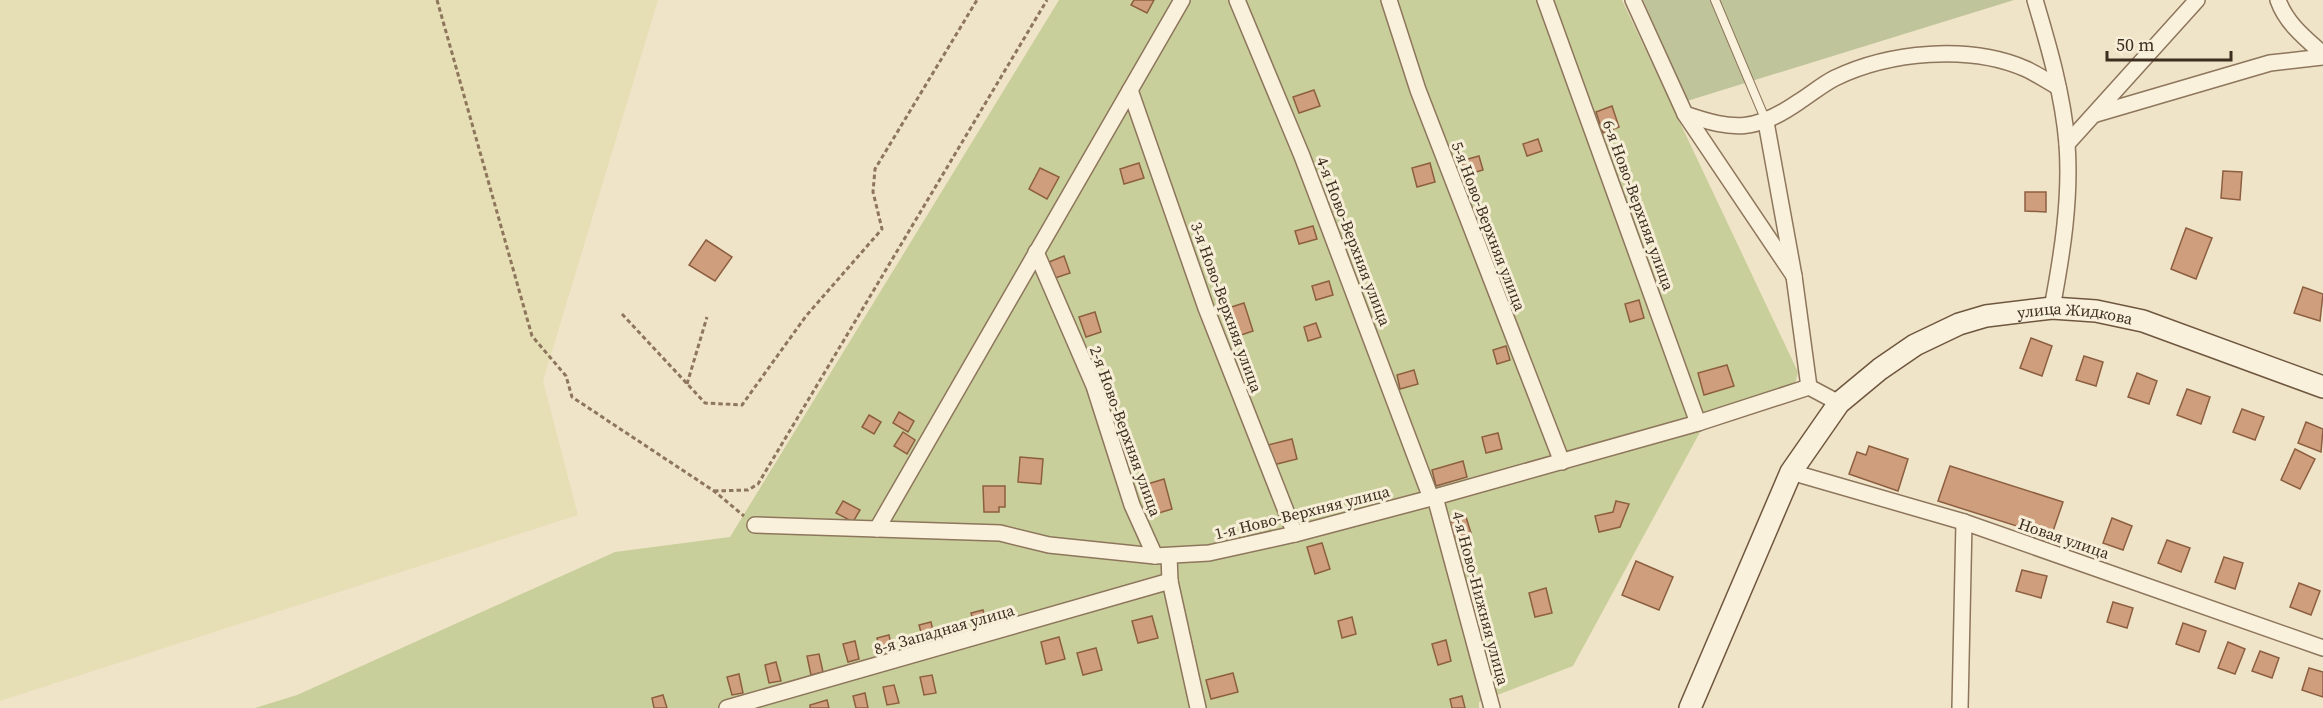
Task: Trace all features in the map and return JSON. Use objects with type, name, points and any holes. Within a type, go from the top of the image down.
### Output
[{"type":"main road","name":"улица Жидкова","points":[[1690,708],[1791,472],[1839,403],[1880,369],[1915,345],[1959,324],[2013,311],[2052,308],[2096,311],[2142,321],[2323,387]]},
{"type":"street","points":[[876,529],[1182,0]]},
{"type":"street","name":"4-я Ново-Верхняя улица","points":[[1237,0],[1302,156],[1433,497]]},
{"type":"street","name":"5-я Ново-Верхняя улица","points":[[1389,0],[1418,90],[1562,462]]},
{"type":"street","name":"6-я Ново-Верхняя улица","points":[[1545,0],[1698,423]]},
{"type":"street","points":[[1633,0],[1685,114],[1794,276]]},
{"type":"street","points":[[2035,0],[2058,87],[2067,144],[2064,244],[2052,308]]},
{"type":"street","points":[[2067,144],[2197,0]]},
{"type":"street","points":[[2278,0],[2298,33],[2323,55]]},
{"type":"street","points":[[1685,114],[1719,125],[1746,126],[1766,122],[1833,79],[1878,60],[1926,54],[1972,56],[2003,63],[2024,69],[2058,87]]},
{"type":"street","points":[[2096,114],[2270,63],[2323,55]]},
{"type":"street","name":"3-я Ново-Верхняя улица","points":[[1130,90],[1206,308],[1295,534]]},
{"type":"street","points":[[1766,122],[1794,276],[1809,387],[1839,403]]},
{"type":"street","name":"2-я Ново-Верхняя улица","points":[[1036,252],[1094,386],[1132,505],[1162,556]]},
{"type":"street","name":"1-я Ново-Верхняя улица","points":[[755,525],[1000,533],[1049,545],[1162,556],[1209,553],[1295,534],[1562,462],[1698,423],[1809,387]]},
{"type":"street","name":"Новая улица","points":[[1791,472],[1964,522],[2323,648]]},
{"type":"street","name":"4-я Ново-Нижняя улица","points":[[1433,497],[1492,708]]},
{"type":"street","points":[[1960,708],[1964,522]]},
{"type":"street","points":[[1162,556],[1170,581],[1198,708]]},
{"type":"street","name":"8-я Западная улица","points":[[727,708],[1170,581]]},
{"type":"lane","points":[[1715,0],[1766,122]]},
{"type":"path","points":[[437,0],[532,336],[566,376],[572,397],[714,491],[755,525]]},
{"type":"path","points":[[622,314],[705,403],[742,405],[806,316],[882,229],[873,192],[875,169],[976,0]]},
{"type":"path","points":[[714,491],[748,490],[758,484],[1047,0]]},
{"type":"path","points":[[687,384],[707,317]]},
{"type":"shaded area","points":[[0,0],[658,0],[543,381],[578,515],[0,701]]},
{"type":"green space","points":[[1059,0],[1622,0],[1798,372],[1793,393],[1705,423],[1573,666],[1479,702],[1479,708],[255,708],[297,695],[615,552],[730,537]]},
{"type":"green space","points":[[1643,0],[2014,0],[1687,101]]},
{"type":"building","points":[[1134,0],[1154,0],[1147,13],[1131,5]]},
{"type":"building","points":[[1314,90],[1320,106],[1299,113],[1293,97]]},
{"type":"building","points":[[1612,106],[1619,127],[1603,133],[1596,112]]},
{"type":"building","points":[[1538,139],[1542,151],[1527,156],[1523,144]]},
{"type":"building","points":[[1479,156],[1483,170],[1465,175],[1461,161]]},
{"type":"building","points":[[1139,163],[1144,178],[1124,184],[1120,169]]},
{"type":"building","points":[[1430,163],[1435,182],[1417,187],[1412,168]]},
{"type":"building","points":[[1040,168],[1059,177],[1047,199],[1029,189]]},
{"type":"building","points":[[2223,171],[2242,172],[2240,200],[2221,198]]},
{"type":"building","points":[[2025,192],[2046,192],[2046,212],[2025,211]]},
{"type":"building","points":[[1313,226],[1317,239],[1299,244],[1295,231]]},
{"type":"building","points":[[2186,228],[2212,238],[2196,279],[2171,269]]},
{"type":"building","points":[[706,240],[732,257],[715,281],[689,265]]},
{"type":"building","points":[[1064,256],[1070,273],[1055,278],[1049,262]]},
{"type":"building","points":[[1329,281],[1333,295],[1316,300],[1312,286]]},
{"type":"building","points":[[2303,287],[2323,294],[2320,321],[2294,313]]},
{"type":"building","points":[[1639,300],[1644,318],[1630,322],[1625,304]]},
{"type":"building","points":[[1244,303],[1253,331],[1232,338],[1222,310]]},
{"type":"building","points":[[1095,312],[1101,332],[1086,337],[1079,317]]},
{"type":"building","points":[[1316,323],[1321,337],[1308,341],[1304,327]]},
{"type":"building","points":[[2031,338],[2052,346],[2042,376],[2020,368]]},
{"type":"building","points":[[1506,346],[1510,360],[1497,364],[1493,350]]},
{"type":"building","points":[[2084,356],[2103,362],[2096,386],[2076,380]]},
{"type":"building","points":[[1727,365],[1734,386],[1704,395],[1698,373]]},
{"type":"building","points":[[1414,370],[1418,384],[1400,389],[1397,375]]},
{"type":"building","points":[[2137,373],[2157,381],[2149,404],[2128,397]]},
{"type":"building","points":[[2187,389],[2210,397],[2201,424],[2177,415]]},
{"type":"building","points":[[2242,409],[2264,417],[2255,440],[2233,432]]},
{"type":"building","points":[[899,412],[914,421],[908,432],[893,423]]},
{"type":"building","points":[[869,415],[881,422],[874,434],[862,427]]},
{"type":"building","points":[[2306,422],[2323,429],[2321,452],[2298,443]]},
{"type":"building","points":[[903,432],[915,440],[907,454],[894,446]]},
{"type":"building","points":[[1498,433],[1502,449],[1486,453],[1482,437]]},
{"type":"building","points":[[1292,439],[1297,459],[1273,465],[1268,445]]},
{"type":"building","points":[[1869,446],[1908,459],[1898,491],[1849,474],[1857,452],[1866,455]]},
{"type":"building","points":[[2295,449],[2315,459],[2300,489],[2281,480]]},
{"type":"building","points":[[1020,457],[1043,459],[1041,484],[1018,482]]},
{"type":"building","points":[[1463,461],[1467,477],[1436,486],[1432,470]]},
{"type":"building","points":[[1950,466],[2063,502],[2051,537],[1938,501]]},
{"type":"building","points":[[1164,479],[1172,509],[1149,516],[1141,486]]},
{"type":"building","points":[[983,486],[1005,486],[1005,507],[999,507],[999,512],[984,512]]},
{"type":"building","points":[[843,501],[860,510],[853,522],[836,513]]},
{"type":"building","points":[[1616,501],[1629,504],[1620,527],[1599,532],[1595,516],[1613,512]]},
{"type":"building","points":[[1466,517],[1471,533],[1452,539],[1448,523]]},
{"type":"building","points":[[2112,518],[2132,526],[2123,550],[2103,543]]},
{"type":"building","points":[[2167,540],[2190,548],[2181,572],[2158,563]]},
{"type":"building","points":[[1322,543],[1330,569],[1315,574],[1307,547]]},
{"type":"building","points":[[2224,557],[2243,563],[2235,589],[2215,582]]},
{"type":"building","points":[[1636,561],[1673,577],[1659,610],[1622,595]]},
{"type":"building","points":[[2022,570],[2047,576],[2041,598],[2016,591]]},
{"type":"building","points":[[2299,583],[2320,591],[2311,615],[2290,607]]},
{"type":"building","points":[[1546,588],[1552,613],[1535,617],[1529,593]]},
{"type":"building","points":[[2113,602],[2133,608],[2127,628],[2107,622]]},
{"type":"building","points":[[983,610],[987,628],[976,631],[971,613]]},
{"type":"building","points":[[1152,616],[1158,638],[1138,643],[1132,621]]},
{"type":"building","points":[[1352,617],[1356,634],[1342,638],[1338,621]]},
{"type":"building","points":[[931,622],[935,640],[924,643],[919,625]]},
{"type":"building","points":[[2183,623],[2206,631],[2199,652],[2176,644]]},
{"type":"building","points":[[889,635],[893,654],[882,657],[877,638]]},
{"type":"building","points":[[1059,637],[1065,659],[1046,664],[1041,642]]},
{"type":"building","points":[[1446,640],[1451,661],[1438,665],[1432,644]]},
{"type":"building","points":[[855,641],[859,659],[848,662],[843,644]]},
{"type":"building","points":[[2228,642],[2245,649],[2235,674],[2218,668]]},
{"type":"building","points":[[1096,648],[1102,670],[1083,675],[1077,653]]},
{"type":"building","points":[[2260,651],[2279,658],[2272,678],[2252,671]]},
{"type":"building","points":[[819,654],[823,672],[811,675],[807,656]]},
{"type":"building","points":[[776,662],[781,681],[769,683],[765,665]]},
{"type":"building","points":[[2309,668],[2323,672],[2323,697],[2302,690]]},
{"type":"building","points":[[1233,673],[1238,692],[1211,699],[1206,680]]},
{"type":"building","points":[[739,674],[743,693],[732,695],[727,677]]},
{"type":"building","points":[[932,675],[936,693],[924,695],[920,677]]},
{"type":"building","points":[[894,685],[899,703],[887,705],[883,687]]},
{"type":"building","points":[[865,693],[868,708],[856,708],[853,696]]},
{"type":"building","points":[[663,695],[667,708],[654,708],[652,698]]},
{"type":"building","points":[[1462,696],[1465,708],[1452,708],[1450,699]]},
{"type":"building","points":[[827,700],[829,708],[810,708],[810,705]]}]
